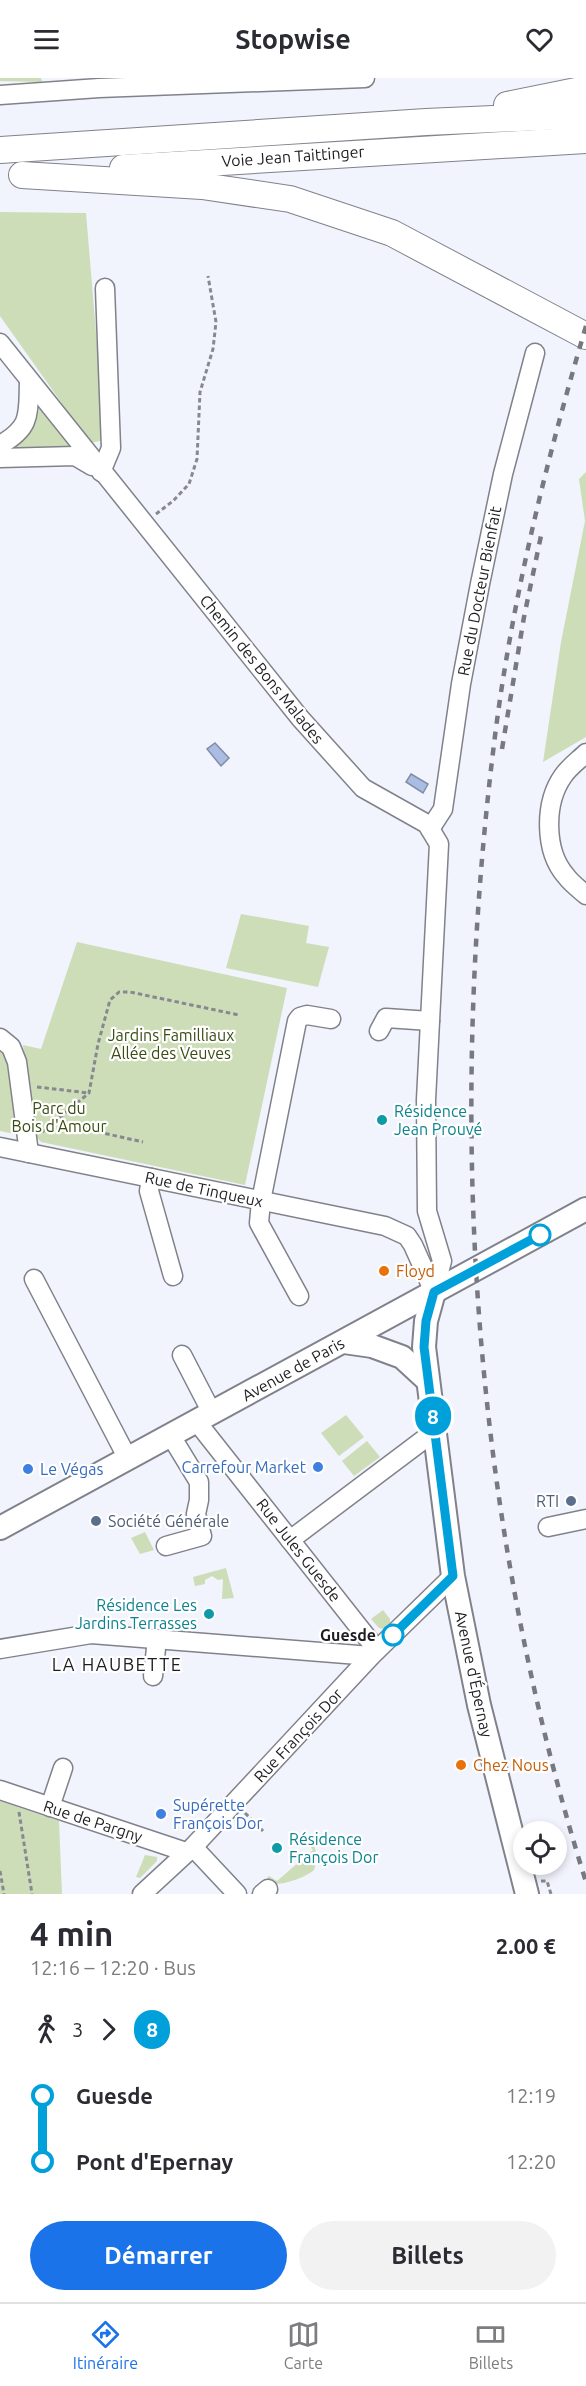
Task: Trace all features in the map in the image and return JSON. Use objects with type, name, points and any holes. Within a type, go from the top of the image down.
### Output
[{"type":"highway","points":[[426,122],[586,89]]},
{"type":"highway","name":"Voie Jean Taittinger","points":[[0,150],[426,122],[586,115]]},
{"type":"highway","name":"Voie Jean Taittinger","points":[[11,175],[586,140]]},
{"type":"highway","points":[[11,175],[202,186],[290,199],[392,233],[586,336]]},
{"type":"main road","name":"Avenue de Paris","points":[[0,1528],[586,1209]]},
{"type":"main road","name":"Avenue d'Épernay","points":[[434,1292],[426,1321],[424,1347],[453,1576],[479,1705],[527,1894]]},
{"type":"main road","points":[[344,1342],[372,1346],[402,1357],[428,1380]]},
{"type":"street","points":[[0,95],[103,83],[365,78]]},
{"type":"street","points":[[101,472],[111,448],[105,288]]},
{"type":"street","name":"Chemin des Bons Malades","points":[[0,343],[300,718],[363,788],[427,824],[434,837]]},
{"type":"street","name":"Rue du Docteur Bienfait","points":[[434,1292],[442,1261],[428,1215],[426,1100],[434,837],[444,809],[461,684],[480,584],[503,474],[535,353]]},
{"type":"street","points":[[0,445],[16,436],[28,415],[29,381]]},
{"type":"street","name":"Chemin des Bons Malades","points":[[0,458],[75,456],[101,472]]},
{"type":"street","points":[[586,753],[562,777],[551,805],[550,837],[554,858],[565,876],[586,895]]},
{"type":"street","points":[[299,1296],[259,1223],[261,1201],[297,1021],[300,1017],[307,1015],[331,1019]]},
{"type":"street","points":[[379,1030],[386,1018],[430,1021]]},
{"type":"street","points":[[0,1038],[11,1047],[15,1056],[28,1146]]},
{"type":"street","name":"Rue de Tinqueux","points":[[0,1147],[28,1146],[151,1178],[385,1226],[407,1236]]},
{"type":"street","points":[[151,1178],[149,1191],[173,1276]]},
{"type":"street","points":[[428,1215],[424,1225],[407,1236],[434,1292]]},
{"type":"street","points":[[34,1279],[128,1460]]},
{"type":"street","name":"Rue Jules Guesde","points":[[182,1355],[205,1417],[290,1540],[374,1653]]},
{"type":"street","points":[[412,1432],[434,1427]]},
{"type":"street","points":[[290,1540],[434,1427]]},
{"type":"street","points":[[166,1546],[202,1536],[196,1514],[199,1482],[171,1436]]},
{"type":"street","points":[[555,1520],[586,1519]]},
{"type":"street","name":"Rue François Dor","points":[[142,1894],[190,1850],[374,1653],[453,1576]]},
{"type":"street","points":[[0,1649],[91,1634],[374,1653]]},
{"type":"street","points":[[153,1676],[157,1639]]},
{"type":"street","points":[[50,1807],[63,1768]]},
{"type":"street","name":"Rue de Pargny","points":[[0,1790],[190,1850],[237,1894]]},
{"type":"path","points":[[143,523],[173,501],[189,484],[197,459],[200,392],[213,349],[216,322],[208,276]]},
{"type":"path","points":[[28,1146],[89,1093],[98,1044],[110,1000],[119,992],[130,992],[239,1015]]},
{"type":"path","points":[[20,1086],[89,1093]]},
{"type":"path","points":[[54,1122],[143,1142]]},
{"type":"path","points":[[19,1808],[32,1894]]},
{"type":"path","points":[[244,1812],[263,1831]]},
{"type":"path","points":[[0,1871],[4,1894]]},
{"type":"green space","points":[[0,78],[41,78],[42,82],[0,81]]},
{"type":"green space","points":[[0,212],[86,213],[105,440],[90,443],[0,316]]},
{"type":"green space","points":[[40,405],[75,450],[10,452],[30,432]]},
{"type":"green space","points":[[586,472],[586,737],[543,762],[561,642],[585,521],[579,479]]},
{"type":"green space","points":[[241,914],[309,926],[306,943],[329,947],[318,987],[226,968]]},
{"type":"green space","name":"Jardins Familliaux Allée des Veuves","points":[[77,942],[287,988],[245,1185],[41,1142],[33,1134],[23,1045],[41,1049]]},
{"type":"green space","points":[[0,1043],[7,1051],[19,1135],[0,1131]]},
{"type":"green space","points":[[346,1415],[364,1437],[339,1456],[321,1433]]},
{"type":"green space","points":[[367,1441],[380,1457],[354,1476],[342,1461]]},
{"type":"green space","points":[[145,1532],[154,1550],[140,1554],[131,1538]]},
{"type":"green space","points":[[226,1568],[234,1598],[222,1599],[223,1579],[218,1580],[212,1576],[205,1580],[205,1584],[195,1586],[193,1577]]},
{"type":"green space","points":[[383,1610],[390,1619],[390,1623],[384,1629],[379,1628],[371,1619]]},
{"type":"green space","points":[[0,1801],[59,1821],[62,1894],[0,1894]]},
{"type":"green space","points":[[305,1833],[316,1850],[314,1870],[294,1880],[271,1884],[267,1878],[269,1876],[277,1881],[313,1850],[300,1835]]},
{"type":"green space","points":[[145,1855],[157,1857],[157,1861],[140,1878],[136,1877]]},
{"type":"water","points":[[215,743],[229,758],[221,766],[207,749]]},
{"type":"water","points":[[411,774],[428,784],[423,793],[406,782]]},
{"type":"railway","points":[[586,326],[531,533],[501,691],[480,887],[472,1031],[472,1175],[479,1318],[494,1461],[516,1603],[547,1743],[586,1882]]},
{"type":"railway","points":[[502,749],[524,617],[542,531]]},
{"type":"bus line","name":"8","points":[[393,1635],[453,1576],[454,1566],[424,1347],[426,1321],[434,1292],[540,1235]]},
{"type":"place","name":"Résidence Jean Prouvé","points":[[382,1120]]},
{"type":"place","name":"Floyd","points":[[384,1271]]},
{"type":"place","name":"Carrefour Market","points":[[318,1467]]},
{"type":"place","name":"Le Végas","points":[[28,1469]]},
{"type":"place","name":"RTI","points":[[571,1501]]},
{"type":"place","name":"Société Générale","points":[[96,1521]]},
{"type":"place","name":"Résidence Les Jardins Terrasses","points":[[209,1614]]},
{"type":"place","name":"Guesde","points":[[393,1635]]},
{"type":"place","name":"Chez Nous","points":[[461,1765]]},
{"type":"place","name":"Supérette François Dor","points":[[161,1814]]},
{"type":"place","name":"Résidence François Dor","points":[[277,1848]]},
{"type":"district","name":"LA HAUBETTE","points":[[117,1665]]},
{"type":"park label","name":"Parc du Bois d'Amour","points":[[59,1117]]}]
